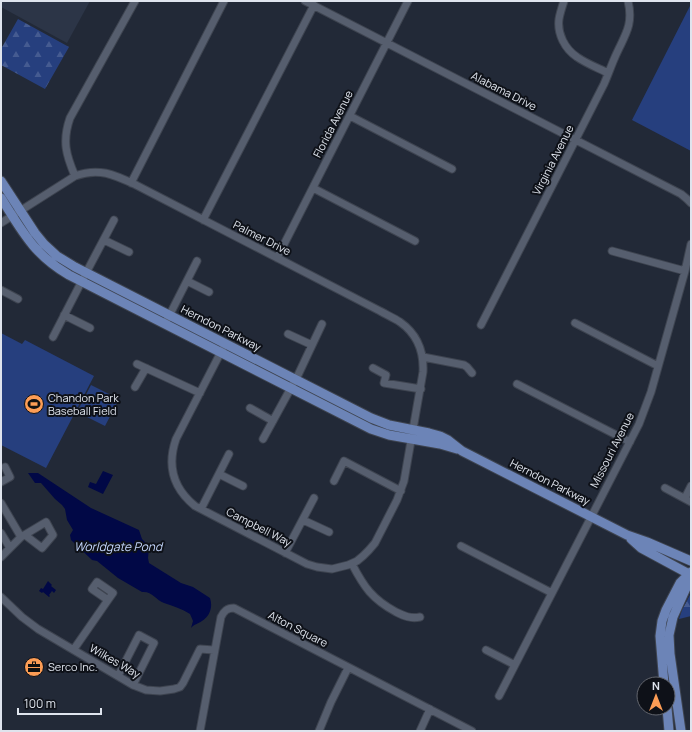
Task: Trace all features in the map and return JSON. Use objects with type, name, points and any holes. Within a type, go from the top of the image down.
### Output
[{"type":"main road","name":"Herndon Parkway","points":[[1,181],[20,211],[50,251],[86,273],[377,421],[440,436],[448,440],[462,451]]},
{"type":"main road","name":"Herndon Parkway","points":[[1,198],[31,244],[42,256],[54,266],[81,282],[370,429],[389,435],[440,444],[462,451],[627,535],[691,561]]},
{"type":"main road","name":"Herndon Parkway","points":[[627,535],[641,548],[691,574]]},
{"type":"main road","points":[[680,731],[669,642],[673,617],[691,574]]},
{"type":"main road","points":[[663,676],[660,642],[662,621],[668,605],[680,583],[691,574]]},
{"type":"main road","points":[[679,602],[691,592]]},
{"type":"main road","points":[[668,716],[669,731]]},
{"type":"street","points":[[75,176],[66,154],[66,131],[70,118],[134,1]]},
{"type":"street","points":[[131,183],[224,1]]},
{"type":"street","name":"Alabama Drive","points":[[305,1],[681,194],[687,198],[691,204]]},
{"type":"street","name":"Florida Avenue","points":[[277,258],[408,1]]},
{"type":"street","points":[[564,1],[559,19],[559,28],[563,42],[578,58],[608,73]]},
{"type":"street","name":"Virginia Avenue","points":[[481,324],[598,97],[630,24],[631,16],[628,1]]},
{"type":"street","points":[[203,220],[314,5]]},
{"type":"street","points":[[350,116],[452,169]]},
{"type":"street","name":"Palmer Drive","points":[[1,223],[75,176],[87,173],[104,172],[131,183],[399,321],[412,333],[421,348],[423,358],[424,372],[412,439]]},
{"type":"street","points":[[313,188],[415,241]]},
{"type":"street","points":[[53,337],[114,220]]},
{"type":"street","points":[[104,240],[129,252]]},
{"type":"street","name":"Missouri Avenue","points":[[499,696],[639,424],[658,366],[685,271],[691,244]]},
{"type":"street","points":[[612,251],[685,271]]},
{"type":"street","points":[[165,324],[197,261]]},
{"type":"street","points":[[187,281],[209,292]]},
{"type":"street","points":[[1,290],[18,299]]},
{"type":"street","points":[[64,315],[90,328]]},
{"type":"street","points":[[575,323],[658,366]]},
{"type":"street","points":[[263,439],[291,388],[322,324]]},
{"type":"street","points":[[288,334],[312,345]]},
{"type":"street","name":"Campbell Way","points":[[225,344],[176,439],[172,455],[173,472],[179,488],[188,501],[285,553],[307,564],[322,568],[340,567],[352,564],[363,556],[375,543],[401,491],[412,439]]},
{"type":"street","points":[[423,358],[464,365],[472,373]]},
{"type":"street","points":[[137,364],[200,393]]},
{"type":"street","points":[[135,387],[146,368]]},
{"type":"street","points":[[373,368],[386,375],[384,383],[420,389]]},
{"type":"street","points":[[517,384],[630,442]]},
{"type":"street","points":[[250,408],[273,421]]},
{"type":"street","points":[[201,509],[229,454]]},
{"type":"street","points":[[334,481],[344,461],[401,491]]},
{"type":"street","points":[[1,482],[10,477],[5,468]]},
{"type":"street","points":[[219,474],[244,486]]},
{"type":"street","points":[[665,488],[688,500],[691,486]]},
{"type":"street","points":[[285,553],[314,498]]},
{"type":"street","points":[[1,503],[23,536],[1,557]]},
{"type":"street","points":[[303,520],[329,532]]},
{"type":"street","points":[[1,533],[10,548]]},
{"type":"street","points":[[461,546],[552,593]]},
{"type":"street","points":[[352,564],[365,587],[378,601],[404,616],[410,618],[420,617]]},
{"type":"street","name":"Wilkes Way","points":[[1,596],[22,617],[38,629],[118,676],[146,690],[158,691],[180,687],[200,649],[214,650]]},
{"type":"street","points":[[74,650],[108,600]]},
{"type":"street","name":"Alton Square","points":[[200,731],[221,617],[223,612],[229,608],[234,608],[472,731]]},
{"type":"street","points":[[118,676],[139,635],[154,643],[133,684]]},
{"type":"street","points":[[486,650],[515,665]]},
{"type":"street","points":[[318,731],[348,668]]},
{"type":"street","points":[[420,731],[430,709]]},
{"type":"shaded area","points":[[1,1],[90,1],[67,43],[1,7]]},
{"type":"green space","points":[[691,4],[691,151],[632,120]]},
{"type":"green space","points":[[18,19],[69,47],[45,89],[1,65],[1,49]]},
{"type":"green space","points":[[1,333],[22,344],[25,340],[94,376],[46,468],[1,445]]},
{"type":"green space","points":[[91,385],[119,399],[105,426],[77,412]]},
{"type":"green space","points":[[691,593],[691,616],[679,619],[682,610]]},
{"type":"water","points":[[103,471],[113,475],[103,494],[88,487],[90,482],[96,484]]},
{"type":"water","name":"Worldgate Pond","points":[[28,473],[38,473],[91,508],[139,530],[142,539],[149,548],[149,563],[181,583],[193,587],[210,598],[211,608],[207,617],[191,628],[193,621],[190,614],[161,602],[149,593],[142,592],[118,578],[97,561],[92,560],[71,540],[70,535],[73,530],[67,520],[65,509],[41,483],[35,483]]},
{"type":"water","points":[[48,581],[56,590],[54,593],[52,591],[49,597],[43,592],[42,593],[39,591],[41,588],[43,589]]},
{"type":"place","name":"Chandon Park Baseball Field","points":[[34,404]]},
{"type":"place","name":"Serco Inc.","points":[[34,667]]}]
